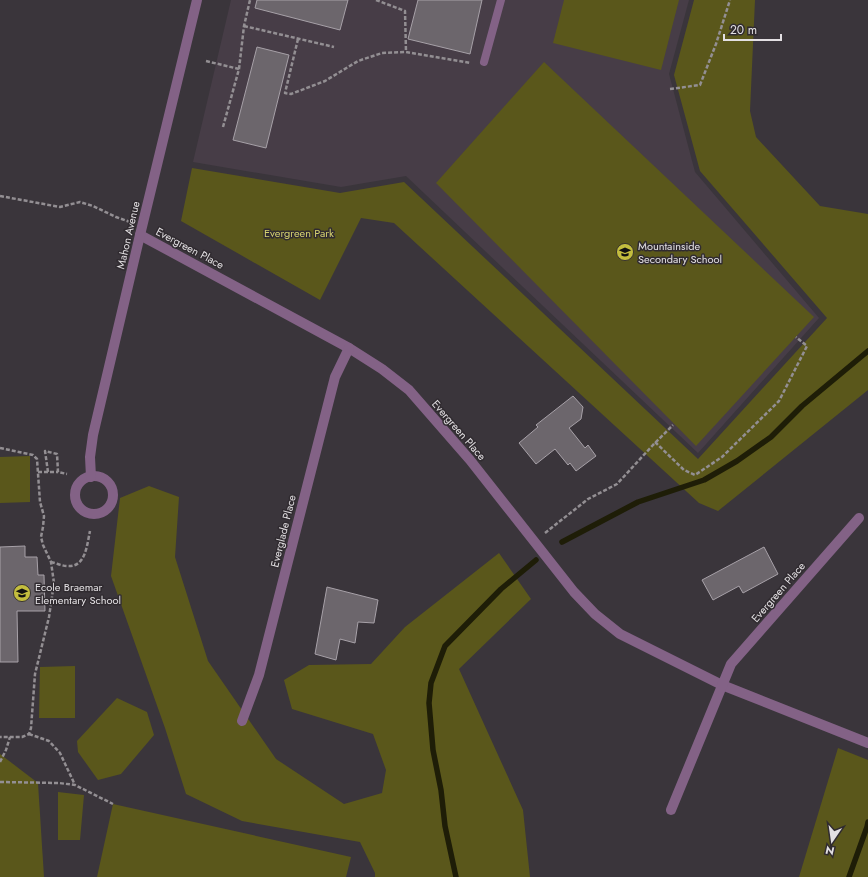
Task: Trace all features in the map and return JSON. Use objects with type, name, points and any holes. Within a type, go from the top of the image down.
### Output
[{"type":"street","name":"Mahon Avenue","points":[[92,477],[90,457],[93,435],[197,0]]},
{"type":"street","name":"Evergreen Place","points":[[140,235],[348,348],[382,369],[408,390],[470,460],[574,592],[595,614],[620,634],[722,684],[868,743]]},
{"type":"street","name":"Everglade Place","points":[[242,721],[259,675],[336,377],[348,348]]},
{"type":"street","name":"Evergreen Place","points":[[671,810],[731,664],[859,518]]},
{"type":"lane","points":[[484,62],[501,0]]},
{"type":"path","points":[[223,128],[239,69],[244,26],[250,0]]},
{"type":"path","points":[[376,0],[405,11],[406,52]]},
{"type":"path","points":[[670,89],[700,85],[716,44],[730,0]]},
{"type":"path","points":[[244,26],[334,47]]},
{"type":"path","points":[[298,39],[285,92],[291,94],[325,81],[358,61],[382,53],[406,52],[468,64],[484,62]]},
{"type":"path","points":[[206,61],[239,69]]},
{"type":"path","points":[[0,196],[60,207],[80,202],[93,206],[130,223]]},
{"type":"path","points":[[655,442],[684,470],[695,475],[722,457],[779,401],[807,346],[796,337]]},
{"type":"path","points":[[535,543],[547,531],[588,499],[617,484],[655,442],[673,425]]},
{"type":"path","points":[[0,448],[33,455],[37,459],[40,502],[44,516],[41,537],[51,562],[54,584],[43,644],[35,674],[31,728],[29,734]]},
{"type":"path","points":[[48,472],[45,451],[57,454],[58,472]]},
{"type":"path","points":[[38,472],[58,472],[67,474]]},
{"type":"path","points":[[51,562],[67,566],[76,565],[85,556],[90,531]]},
{"type":"path","points":[[0,737],[22,737],[29,734],[48,741],[60,753],[75,785]]},
{"type":"path","points":[[0,762],[10,737]]},
{"type":"path","points":[[0,782],[59,783],[75,785],[113,804]]},
{"type":"shaded area","name":"Mountainside Secondary School","points":[[231,0],[689,0],[669,74],[695,172],[819,318],[698,453],[406,176],[341,187],[193,162]]},
{"type":"green space","points":[[564,0],[679,0],[661,70],[553,43]]},
{"type":"green space","name":"Evergreen Park","points":[[694,0],[755,0],[750,111],[756,137],[820,206],[868,214],[868,390],[718,511],[699,503],[394,223],[361,218],[320,300],[181,221],[192,168],[340,193],[404,182],[698,459],[827,318],[700,171],[674,75]]},
{"type":"green space","points":[[544,62],[814,317],[696,446],[436,183]]},
{"type":"green space","points":[[30,456],[30,502],[0,503],[0,457]]},
{"type":"green space","points":[[149,486],[179,497],[175,557],[208,661],[276,759],[344,804],[382,793],[386,770],[373,734],[292,709],[284,680],[309,665],[371,664],[405,627],[499,553],[531,599],[459,669],[523,810],[530,877],[375,877],[375,873],[360,842],[242,821],[186,794],[165,728],[111,576],[120,498]]},
{"type":"green space","points":[[75,666],[75,718],[39,718],[40,667]]},
{"type":"green space","points":[[117,698],[147,712],[154,735],[121,774],[98,780],[78,752],[77,741]]},
{"type":"green space","points":[[838,748],[868,760],[868,877],[799,877]]},
{"type":"green space","points":[[0,754],[38,783],[44,877],[0,877]]},
{"type":"green space","points":[[58,792],[84,795],[80,840],[58,840]]},
{"type":"green space","points":[[113,804],[351,857],[346,877],[97,877]]},
{"type":"building","points":[[257,0],[348,0],[340,30],[255,8]]},
{"type":"building","points":[[418,0],[482,0],[470,54],[408,39]]},
{"type":"building","points":[[257,47],[289,55],[266,148],[233,140]]},
{"type":"building","points":[[573,396],[583,407],[581,419],[569,428],[585,448],[588,445],[596,456],[576,471],[570,463],[568,465],[555,449],[536,464],[519,443],[538,427],[536,425]]},
{"type":"building","name":"Ecole Braemar Elementary School","points":[[25,546],[25,557],[37,557],[38,575],[44,575],[45,611],[17,611],[18,662],[0,662],[0,547]]},
{"type":"building","points":[[764,547],[778,574],[743,593],[739,586],[713,600],[702,580]]},
{"type":"building","points":[[327,587],[378,600],[374,623],[358,622],[355,643],[340,639],[336,660],[315,654]]},
{"type":"waterway","points":[[562,542],[638,502],[704,480],[737,461],[771,437],[802,406],[868,351]]},
{"type":"waterway","points":[[456,877],[445,826],[441,790],[433,750],[429,703],[431,683],[445,646],[501,589],[536,560]]},
{"type":"waterway","points":[[849,877],[868,822]]},
{"type":"place","name":"Mountainside Secondary School","points":[[625,252]]},
{"type":"place","name":"Ecole Braemar Elementary School","points":[[22,593]]}]
